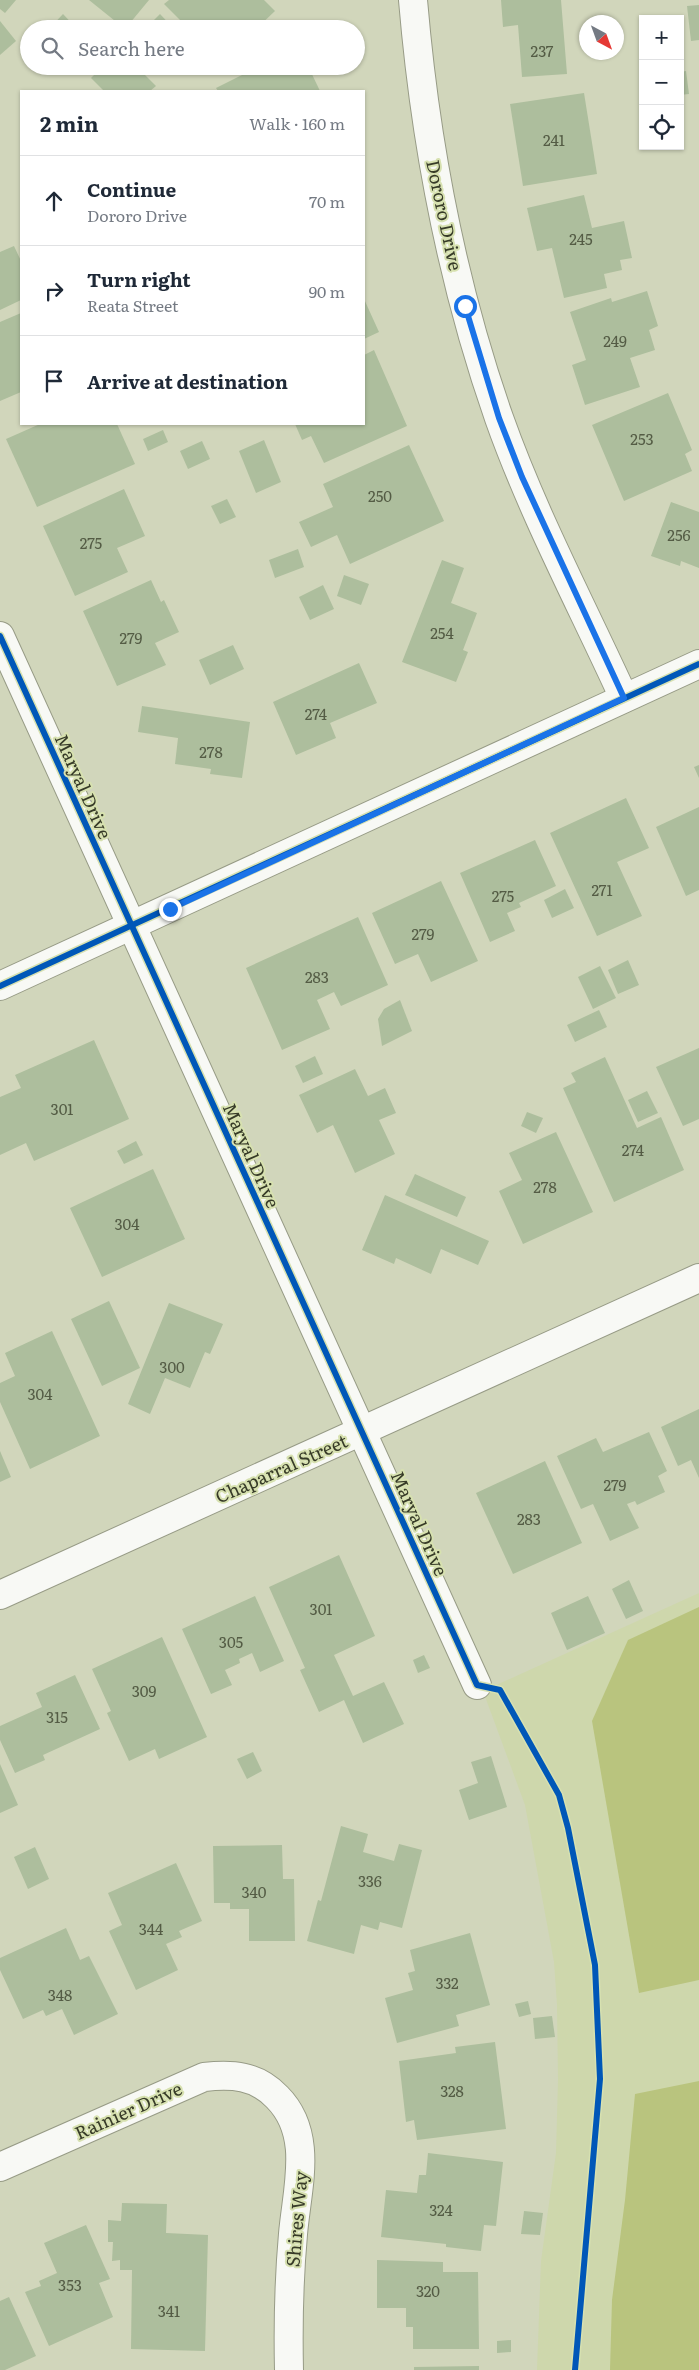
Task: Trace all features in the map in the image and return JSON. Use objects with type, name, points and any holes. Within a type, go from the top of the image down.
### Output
[{"type":"street","name":"Dororo Drive","points":[[413,0],[418,53],[440,205],[479,356],[499,418],[522,477],[624,698]]},
{"type":"street","name":"Maryal Drive","points":[[0,636],[477,1685]]},
{"type":"street","points":[[0,986],[132,927],[699,664]]},
{"type":"street","name":"Chaparral Street","points":[[0,1595],[699,1278]]},
{"type":"street","name":"Rainier Drive","points":[[0,2167],[204,2077],[236,2076],[260,2083]]},
{"type":"street","name":"Shires Way","points":[[260,2083],[278,2098],[292,2114],[300,2141],[301,2163],[290,2278],[289,2370]]},
{"type":"shaded area","points":[[699,1593],[699,2370],[537,2370],[541,2261],[556,2153],[558,2080],[557,2005],[554,1962],[525,1805],[483,1691]]},
{"type":"shaded area","points":[[699,1607],[699,1980],[639,1993],[592,1721],[628,1640]]},
{"type":"shaded area","points":[[699,2081],[699,2370],[610,2370],[612,2300],[625,2200],[635,2094]]},
{"type":"building","points":[[0,0],[16,0],[5,13],[0,9]]},
{"type":"building","points":[[89,0],[149,0],[132,20],[114,20]]},
{"type":"building","points":[[169,0],[264,0],[275,11],[266,20],[180,20],[164,4]]},
{"type":"building","points":[[501,0],[561,0],[567,74],[522,77],[518,25],[503,27]]},
{"type":"building","points":[[699,5],[699,40],[691,41],[687,6]]},
{"type":"building","points":[[63,14],[69,20],[57,20]]},
{"type":"building","points":[[160,14],[166,20],[154,20]]},
{"type":"building","points":[[0,21],[16,41],[0,55]]},
{"type":"building","points":[[684,71],[686,71],[689,94],[684,95]]},
{"type":"building","points":[[94,75],[145,75],[156,86],[151,90],[103,90],[91,78]]},
{"type":"building","points":[[242,75],[312,75],[320,90],[217,90],[216,88]]},
{"type":"building","points":[[584,93],[597,174],[523,186],[510,104]]},
{"type":"building","points":[[584,195],[592,228],[624,221],[632,258],[620,260],[622,270],[604,274],[607,288],[564,298],[552,248],[537,251],[527,208]]},
{"type":"building","points":[[14,246],[20,259],[20,300],[0,310],[0,252]]},
{"type":"building","points":[[647,291],[658,326],[649,330],[655,350],[630,358],[640,387],[585,405],[572,365],[586,360],[570,312],[611,298],[612,302]]},
{"type":"building","points":[[365,301],[379,332],[365,339]]},
{"type":"building","points":[[20,313],[20,392],[0,401],[0,322]]},
{"type":"building","points":[[374,350],[407,426],[324,463],[311,436],[302,440],[295,425],[365,425],[365,354]]},
{"type":"building","points":[[668,393],[692,450],[685,454],[692,471],[624,501],[592,425]]},
{"type":"building","points":[[38,425],[117,425],[135,464],[37,507],[6,439]]},
{"type":"building","points":[[163,430],[168,442],[148,451],[143,439]]},
{"type":"building","points":[[264,440],[281,482],[256,493],[239,451]]},
{"type":"building","points":[[202,441],[210,459],[188,469],[180,451]]},
{"type":"building","points":[[409,445],[444,521],[350,564],[337,535],[311,547],[299,522],[333,507],[323,484]]},
{"type":"building","points":[[124,489],[145,536],[117,548],[128,572],[75,596],[43,526]]},
{"type":"building","points":[[227,499],[236,517],[220,524],[211,506]]},
{"type":"building","points":[[671,502],[699,512],[699,568],[681,561],[680,566],[651,556]]},
{"type":"building","points":[[298,549],[304,567],[275,578],[269,560]]},
{"type":"building","points":[[442,560],[464,568],[451,603],[477,613],[463,650],[468,652],[456,682],[402,662]]},
{"type":"building","points":[[344,575],[369,584],[361,605],[337,596]]},
{"type":"building","points":[[151,580],[161,602],[164,600],[179,632],[155,643],[166,665],[117,686],[83,611]]},
{"type":"building","points":[[323,585],[334,609],[310,620],[299,597]]},
{"type":"building","points":[[233,645],[244,669],[210,685],[199,660]]},
{"type":"building","points":[[359,663],[377,703],[330,723],[336,738],[296,755],[273,702]]},
{"type":"building","points":[[142,706],[250,722],[242,778],[210,774],[211,769],[175,764],[178,738],[138,732]]},
{"type":"building","points":[[699,765],[699,778],[694,767]]},
{"type":"building","points":[[626,798],[649,848],[617,862],[642,916],[597,936],[550,833]]},
{"type":"building","points":[[699,807],[699,890],[686,896],[656,827]]},
{"type":"building","points":[[535,840],[556,886],[519,903],[521,907],[507,913],[515,931],[490,942],[460,873]]},
{"type":"building","points":[[441,881],[478,961],[431,982],[418,954],[395,964],[372,913]]},
{"type":"building","points":[[565,889],[574,908],[552,918],[544,900]]},
{"type":"building","points":[[358,917],[388,985],[341,1006],[334,992],[317,1000],[330,1029],[282,1050],[246,968]]},
{"type":"building","points":[[628,960],[639,985],[618,994],[608,970]]},
{"type":"building","points":[[600,966],[616,998],[593,1009],[578,977]]},
{"type":"building","points":[[400,1000],[412,1031],[382,1046],[378,1019],[384,1009]]},
{"type":"building","points":[[599,1010],[607,1027],[575,1042],[567,1025]]},
{"type":"building","points":[[94,1040],[129,1119],[34,1161],[26,1143],[0,1155],[0,1097],[21,1088],[15,1075]]},
{"type":"building","points":[[699,1048],[699,1119],[683,1126],[656,1067]]},
{"type":"building","points":[[315,1056],[323,1074],[303,1083],[295,1066]]},
{"type":"building","points":[[605,1057],[637,1128],[661,1117],[684,1170],[614,1202],[563,1088],[576,1082],[571,1073]]},
{"type":"building","points":[[355,1069],[368,1096],[385,1088],[396,1113],[379,1120],[395,1154],[355,1173],[333,1125],[317,1133],[299,1095]]},
{"type":"building","points":[[647,1091],[658,1113],[638,1122],[628,1100]]},
{"type":"building","points":[[527,1112],[543,1118],[536,1133],[521,1126]]},
{"type":"building","points":[[556,1132],[593,1212],[523,1244],[499,1191],[522,1180],[509,1153]]},
{"type":"building","points":[[136,1141],[143,1155],[124,1164],[117,1151]]},
{"type":"building","points":[[153,1169],[185,1239],[102,1277],[70,1208]]},
{"type":"building","points":[[415,1174],[466,1197],[457,1217],[405,1195]]},
{"type":"building","points":[[385,1195],[489,1241],[478,1265],[441,1249],[431,1274],[396,1258],[394,1264],[362,1250]]},
{"type":"building","points":[[109,1301],[140,1368],[102,1386],[71,1319]]},
{"type":"building","points":[[169,1303],[223,1324],[210,1354],[205,1352],[190,1388],[165,1378],[150,1414],[128,1404]]},
{"type":"building","points":[[52,1331],[100,1436],[30,1469],[0,1402],[0,1383],[15,1376],[5,1353]]},
{"type":"building","points":[[699,1409],[699,1478],[691,1460],[678,1466],[661,1427]]},
{"type":"building","points":[[649,1432],[667,1471],[658,1476],[665,1492],[637,1505],[635,1501],[627,1504],[639,1528],[610,1541],[593,1504],[581,1509],[557,1456],[596,1438],[603,1452]]},
{"type":"building","points":[[0,1451],[11,1477],[0,1482]]},
{"type":"building","points":[[545,1461],[582,1543],[513,1574],[476,1493]]},
{"type":"building","points":[[339,1555],[375,1636],[334,1655],[353,1696],[384,1682],[404,1724],[363,1743],[344,1700],[319,1712],[300,1670],[305,1668],[269,1587]]},
{"type":"building","points":[[629,1580],[643,1611],[626,1619],[612,1589]]},
{"type":"building","points":[[255,1596],[284,1661],[260,1672],[252,1653],[239,1659],[240,1663],[225,1670],[232,1685],[211,1694],[182,1629]]},
{"type":"building","points":[[588,1596],[605,1633],[567,1650],[551,1613]]},
{"type":"building","points":[[162,1637],[207,1737],[159,1759],[155,1749],[129,1761],[107,1713],[111,1711],[92,1669]]},
{"type":"building","points":[[424,1655],[430,1668],[418,1673],[413,1660]]},
{"type":"building","points":[[75,1675],[100,1729],[43,1755],[45,1760],[15,1773],[0,1740],[0,1726],[42,1707],[36,1693]]},
{"type":"building","points":[[253,1752],[262,1771],[247,1779],[237,1759]]},
{"type":"building","points":[[491,1756],[507,1807],[469,1820],[459,1790],[478,1783],[471,1762]]},
{"type":"building","points":[[0,1764],[18,1805],[0,1813]]},
{"type":"building","points":[[341,1826],[368,1834],[363,1852],[394,1861],[399,1844],[422,1850],[402,1928],[380,1922],[378,1930],[361,1925],[354,1954],[307,1941],[318,1900],[321,1901]]},
{"type":"building","points":[[282,1845],[283,1879],[294,1879],[295,1941],[249,1941],[249,1909],[230,1909],[230,1903],[214,1903],[213,1846]]},
{"type":"building","points":[[35,1847],[49,1879],[28,1889],[14,1857]]},
{"type":"building","points":[[176,1863],[202,1921],[179,1931],[182,1937],[166,1944],[178,1970],[136,1990],[109,1931],[122,1925],[108,1893]]},
{"type":"building","points":[[66,1928],[80,1960],[89,1956],[118,2014],[74,2035],[62,2009],[46,2016],[43,2010],[23,2019],[0,1970],[0,1958]]},
{"type":"building","points":[[470,1933],[490,2005],[456,2015],[459,2026],[397,2043],[385,1998],[413,1990],[408,1973],[415,1971],[410,1950]]},
{"type":"building","points":[[528,2001],[531,2014],[519,2017],[515,2004]]},
{"type":"building","points":[[552,2016],[555,2037],[535,2039],[533,2018]]},
{"type":"building","points":[[495,2042],[506,2129],[417,2140],[414,2120],[406,2122],[399,2061],[456,2053],[455,2047]]},
{"type":"building","points":[[428,2153],[503,2162],[496,2226],[484,2225],[481,2251],[446,2247],[446,2244],[381,2237],[386,2190],[417,2193],[419,2175],[426,2175]]},
{"type":"building","points":[[122,2203],[167,2204],[166,2233],[208,2235],[205,2351],[131,2349],[132,2270],[120,2270],[120,2260],[112,2261],[113,2242],[108,2242],[108,2220],[121,2221]]},
{"type":"building","points":[[524,2211],[543,2213],[540,2235],[521,2234]]},
{"type":"building","points":[[86,2225],[110,2279],[99,2283],[113,2317],[49,2346],[25,2292],[41,2286],[39,2281],[57,2273],[44,2243]]},
{"type":"building","points":[[377,2260],[443,2262],[443,2272],[478,2272],[479,2349],[413,2349],[413,2327],[406,2327],[406,2308],[377,2308]]},
{"type":"building","points":[[9,2297],[36,2356],[5,2370],[0,2370],[0,2301]]},
{"type":"building","points":[[511,2340],[511,2352],[497,2353],[497,2341]]},
{"type":"building","points":[[479,2366],[479,2370],[414,2370],[414,2367]]},
{"type":"cycle path","points":[[0,636],[477,1685],[500,1690],[559,1795],[568,1828],[595,1965],[600,2079],[575,2370]]},
{"type":"cycle path","points":[[0,986],[699,664]]},
{"type":"route","points":[[170,909],[624,698],[522,477],[499,418],[465,306]]}]
